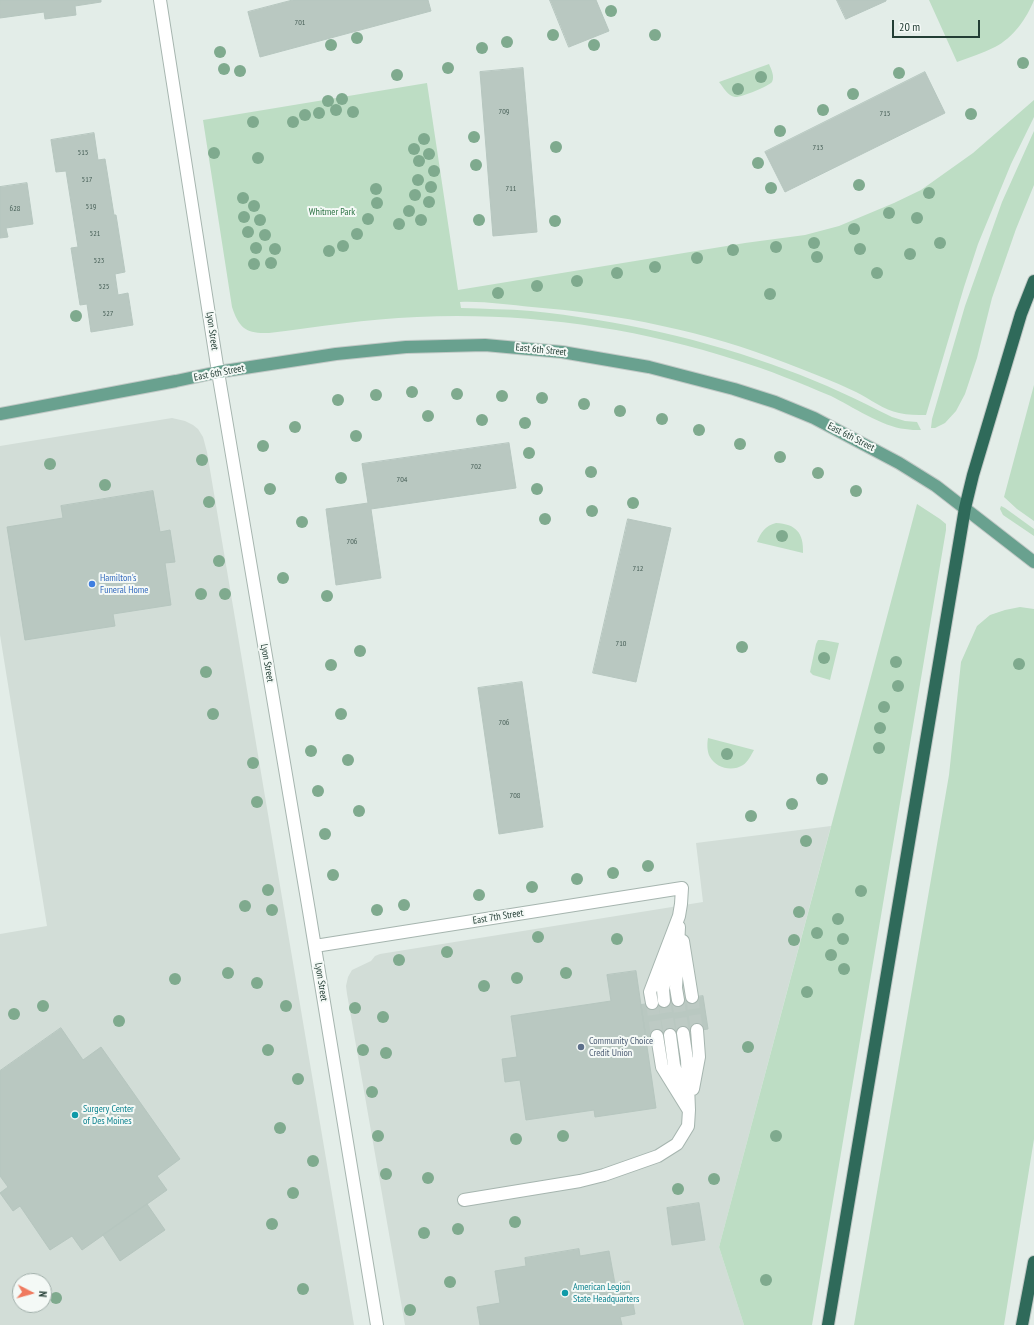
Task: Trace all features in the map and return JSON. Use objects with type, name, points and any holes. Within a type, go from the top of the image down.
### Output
[{"type":"highway","points":[[828,1325],[965,508],[973,475],[1021,314],[1034,281]]},
{"type":"highway","points":[[1022,1325],[1034,1262]]},
{"type":"main road","name":"East 6th Street","points":[[0,414],[168,383],[218,372],[336,354],[406,347],[485,345],[562,352],[649,367],[775,402],[814,418],[899,463],[936,486],[1034,562]]},
{"type":"street","name":"Lyon Street","points":[[160,0],[218,372],[315,946],[377,1325]]},
{"type":"street","name":"East 7th Street","points":[[315,946],[682,888],[679,916]]},
{"type":"street","points":[[679,916],[692,997]]},
{"type":"street","points":[[678,1000],[676,988],[679,916]]},
{"type":"street","points":[[664,1001],[663,990],[679,916]]},
{"type":"street","points":[[652,1003],[650,992],[679,916]]},
{"type":"street","points":[[689,1110],[699,1057],[697,1030]]},
{"type":"street","points":[[464,1200],[580,1181],[604,1175],[658,1156],[677,1144],[688,1126],[689,1110],[687,1060],[683,1033]]},
{"type":"street","points":[[670,1035],[674,1065],[689,1110]]},
{"type":"street","points":[[657,1036],[662,1067],[689,1110]]},
{"type":"shaded area","points":[[172,418],[185,421],[198,429],[203,437],[207,452],[354,1325],[0,1325],[0,934],[47,926],[0,635],[0,446]]},
{"type":"shaded area","points":[[831,826],[719,1247],[744,1325],[405,1325],[347,994],[346,986],[348,977],[352,970],[371,961],[375,956],[380,954],[703,902],[696,843]]},
{"type":"green space","points":[[929,0],[1034,0],[1019,27],[1002,43],[957,62]]},
{"type":"green space","points":[[769,64],[773,75],[772,82],[748,94],[738,97],[732,96],[719,82]]},
{"type":"green space","name":"Whitmer Park","points":[[427,83],[458,290],[745,243],[805,235],[839,226],[921,190],[973,153],[1034,100],[1034,117],[1011,164],[978,244],[926,415],[893,412],[830,380],[755,352],[693,333],[629,319],[597,314],[496,303],[460,302],[461,308],[531,311],[629,325],[725,349],[814,380],[892,417],[905,421],[917,422],[921,430],[913,430],[887,424],[867,416],[831,396],[772,372],[736,360],[697,348],[658,339],[578,324],[498,317],[457,316],[380,320],[269,333],[249,331],[244,328],[238,320],[232,307],[203,120]]},
{"type":"green space","points":[[1034,131],[1034,185],[1016,229],[992,298],[977,358],[965,394],[956,411],[945,423],[935,428],[931,428],[932,419],[965,306],[1002,202]]},
{"type":"green space","points":[[1034,385],[1034,521],[1017,509],[1004,497]]},
{"type":"green space","points":[[917,504],[946,524],[946,530],[812,1325],[744,1325],[719,1247]]},
{"type":"green space","points":[[1001,506],[1034,529],[1034,536],[1003,515],[1000,509]]},
{"type":"green space","points":[[776,523],[789,525],[797,531],[802,540],[803,553],[757,542],[764,530]]},
{"type":"green space","points":[[1020,607],[1034,609],[1034,1139],[1004,1325],[854,1325],[949,775],[961,662],[977,626],[990,615]]},
{"type":"green space","points":[[818,640],[839,643],[830,680],[813,675],[810,672]]},
{"type":"green space","points":[[708,738],[754,750],[745,764],[734,768],[725,768],[716,764],[710,757],[708,753]]},
{"type":"building","points":[[0,0],[101,0],[101,2],[75,6],[76,15],[45,19],[44,12],[0,18]]},
{"type":"building","points":[[293,0],[428,0],[431,11],[260,57],[248,12]]},
{"type":"building","points":[[550,0],[596,0],[609,31],[569,47]]},
{"type":"building","points":[[837,0],[886,0],[886,1],[846,19]]},
{"type":"building","points":[[523,68],[537,232],[493,236],[480,72]]},
{"type":"building","points":[[925,72],[945,113],[785,192],[765,152]]},
{"type":"building","points":[[94,133],[98,160],[105,159],[125,272],[115,274],[118,295],[128,293],[133,325],[91,332],[87,304],[80,305],[71,248],[78,247],[66,171],[56,172],[51,140]]},
{"type":"building","points":[[27,183],[33,224],[6,228],[8,237],[0,238],[0,187]]},
{"type":"building","points":[[509,443],[516,488],[371,509],[381,578],[336,585],[326,509],[368,503],[362,464]]},
{"type":"building","name":"Hamilton's Funeral Home","points":[[153,491],[160,532],[170,530],[175,562],[165,563],[171,605],[113,614],[115,626],[25,640],[7,527],[63,518],[61,506]]},
{"type":"building","points":[[628,519],[671,528],[636,682],[593,673]]},
{"type":"building","points":[[522,682],[543,827],[499,834],[478,688]]},
{"type":"building","name":"Community Choice Credit Union","points":[[636,971],[656,1108],[595,1117],[594,1110],[526,1120],[520,1080],[505,1082],[502,1059],[517,1057],[511,1016],[611,1001],[607,975]]},
{"type":"building","points":[[703,996],[708,1029],[646,1038],[641,1005]]},
{"type":"building","name":"Surgery Center of Des Moines","points":[[61,1028],[83,1060],[101,1047],[180,1159],[157,1176],[167,1190],[82,1250],[72,1236],[50,1250],[20,1206],[13,1211],[0,1193],[8,1187],[0,1176],[0,1071]]},
{"type":"building","points":[[699,1203],[705,1240],[672,1245],[667,1208]]},
{"type":"building","points":[[147,1204],[165,1230],[120,1261],[103,1235]]},
{"type":"building","name":"American Legion State Headquarters","points":[[579,1249],[580,1256],[609,1251],[615,1284],[629,1281],[635,1314],[620,1317],[622,1325],[480,1325],[477,1307],[500,1303],[495,1271],[526,1266],[525,1258]]},
{"type":"tunnel","points":[[692,997],[697,1030]]},
{"type":"tunnel","points":[[678,1000],[683,1033]]},
{"type":"tunnel","points":[[664,1001],[670,1035]]},
{"type":"tunnel","points":[[652,1003],[657,1036]]},
{"type":"place","name":"Hamilton's Funeral Home","points":[[92,584]]},
{"type":"place","name":"Community Choice Credit Union","points":[[581,1047]]},
{"type":"place","name":"Surgery Center of Des Moines","points":[[75,1115]]},
{"type":"place","name":"American Legion State Headquarters","points":[[565,1293]]}]
